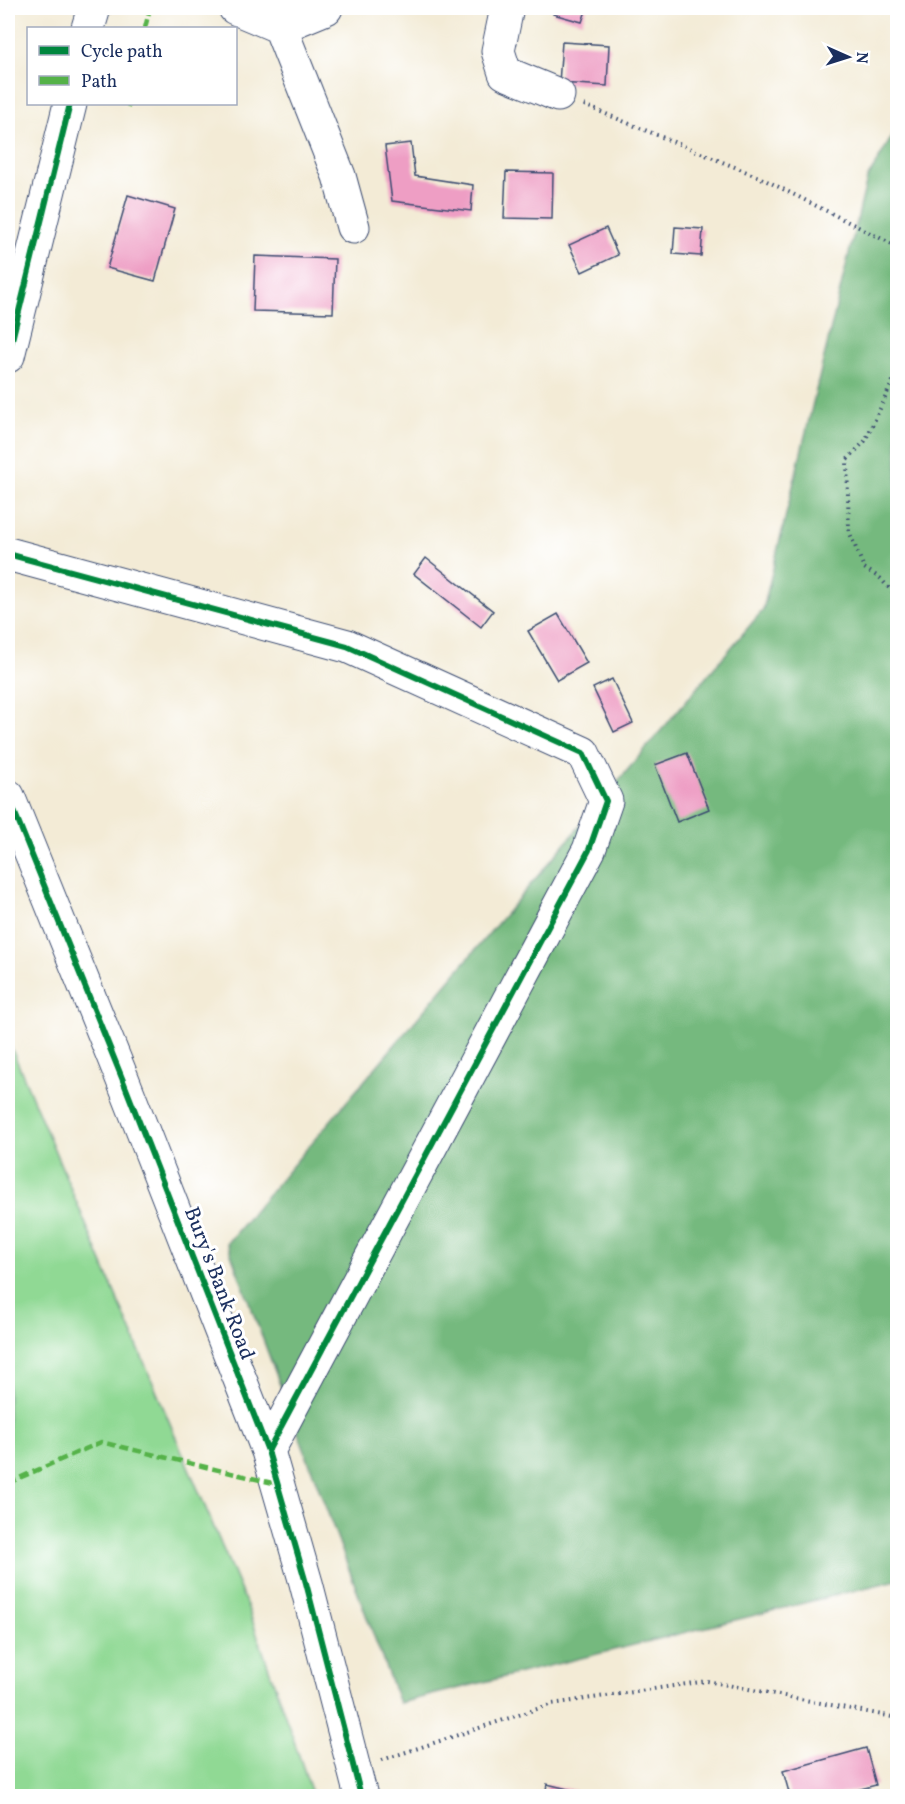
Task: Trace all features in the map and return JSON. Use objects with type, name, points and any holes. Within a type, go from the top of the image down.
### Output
[{"type":"street","points":[[88,27],[94,8]]},
{"type":"street","points":[[235,8],[280,27],[326,8]]},
{"type":"street","points":[[507,8],[498,51],[505,73],[558,95]]},
{"type":"street","points":[[280,27],[339,176],[353,227]]},
{"type":"street","points":[[8,356],[70,105]]},
{"type":"street","points":[[8,554],[347,645],[583,753],[606,801],[590,850],[268,1451]]},
{"type":"street","name":"Bury's Bank Road","points":[[8,796],[122,1078],[268,1451],[358,1783]]},
{"type":"path","points":[[558,95],[759,177],[897,247]]},
{"type":"path","points":[[897,370],[865,441],[847,460],[849,531],[864,568],[880,578],[897,598]]},
{"type":"path","points":[[358,1783],[552,1704],[707,1681],[897,1718]]},
{"type":"green space","points":[[897,128],[897,1580],[399,1703],[227,1243],[763,610],[867,179]]},
{"type":"green space","points":[[8,1040],[248,1608],[313,1796],[8,1796]]},
{"type":"building","points":[[555,8],[587,8],[582,22],[553,14]]},
{"type":"building","points":[[562,42],[609,45],[607,86],[559,83]]},
{"type":"building","points":[[411,143],[415,176],[473,185],[471,211],[392,201],[385,146]]},
{"type":"building","points":[[506,172],[553,173],[552,219],[504,218]]},
{"type":"building","points":[[128,195],[175,209],[155,281],[107,268]]},
{"type":"building","points":[[675,227],[703,229],[701,256],[673,254]]},
{"type":"building","points":[[606,228],[618,255],[582,272],[569,245]]},
{"type":"building","points":[[255,256],[335,259],[333,313],[253,311]]},
{"type":"building","points":[[426,558],[493,611],[481,627],[414,574]]},
{"type":"building","points":[[558,614],[587,663],[557,680],[528,631]]},
{"type":"building","points":[[612,679],[633,723],[614,732],[593,688]]},
{"type":"building","points":[[687,753],[709,809],[677,822],[655,765]]},
{"type":"building","points":[[866,1748],[876,1785],[834,1796],[790,1796],[783,1771]]},
{"type":"building","points":[[547,1784],[585,1793],[584,1796],[545,1796]]},
{"type":"marked path","points":[[145,27],[150,8]]},
{"type":"marked path","points":[[8,1483],[101,1442],[277,1484]]},
{"type":"cycle path","points":[[8,356],[70,105]]},
{"type":"cycle path","points":[[8,554],[347,646],[583,753],[606,801],[589,850],[268,1451]]},
{"type":"cycle path","points":[[8,796],[122,1078],[268,1451],[306,1583],[361,1796]]}]
